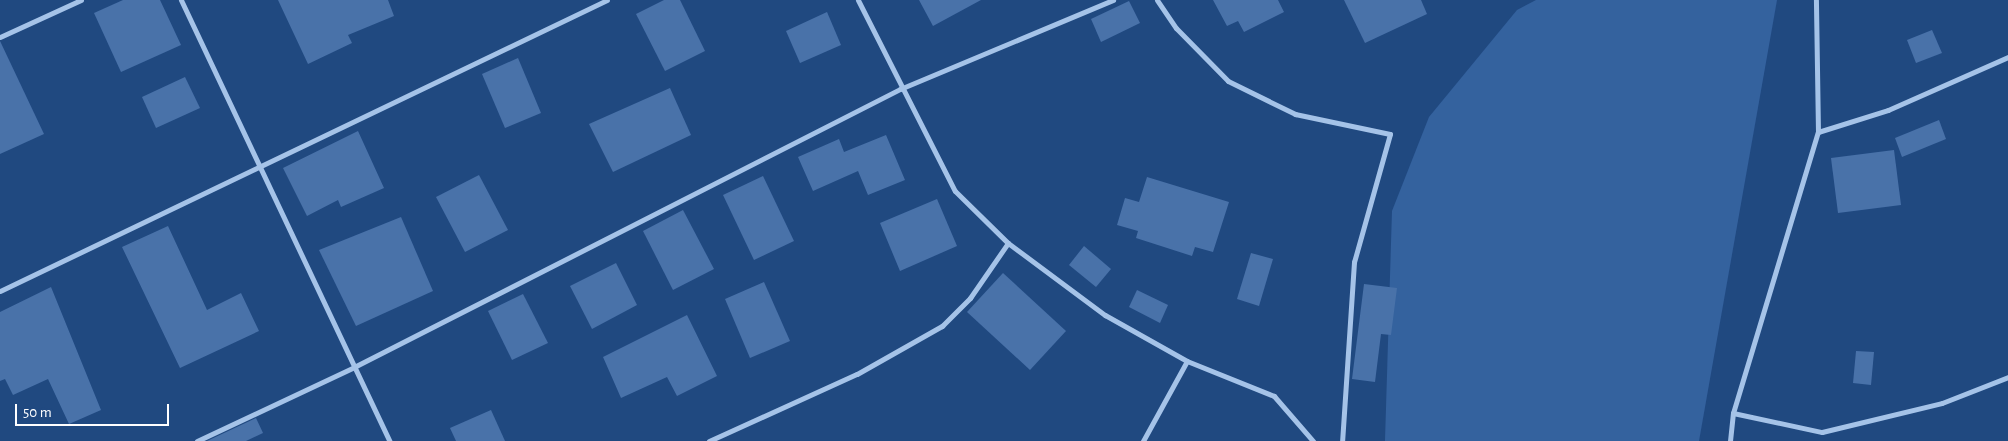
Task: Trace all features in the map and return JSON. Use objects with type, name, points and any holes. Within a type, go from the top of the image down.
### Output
[{"type":"street","points":[[0,37],[81,0]]},
{"type":"street","points":[[181,0],[389,441]]},
{"type":"street","points":[[0,291],[607,0]]},
{"type":"street","points":[[858,0],[900,89],[955,191],[1008,244],[1105,315],[1187,361],[1274,396],[1313,441]]},
{"type":"street","points":[[197,441],[354,367],[900,89],[1113,0]]},
{"type":"street","points":[[1158,0],[1176,28],[1228,82],[1295,114],[1390,134],[1354,262],[1342,441]]},
{"type":"street","points":[[1730,441],[1733,413],[1818,132],[1816,0]]},
{"type":"street","points":[[1818,132],[1888,110],[2008,57]]},
{"type":"street","points":[[709,441],[858,374],[942,326],[970,298],[1008,244]]},
{"type":"street","points":[[1143,441],[1187,361]]},
{"type":"street","points":[[1733,413],[1822,432],[1942,404],[2008,377]]},
{"type":"shaded area","points":[[1536,0],[1777,0],[1699,441],[1385,441],[1392,211],[1429,117],[1517,10]]},
{"type":"building","points":[[123,0],[160,0],[181,45],[121,72],[94,13]]},
{"type":"building","points":[[278,0],[388,0],[394,16],[348,35],[352,43],[308,64]]},
{"type":"building","points":[[664,0],[680,0],[705,51],[665,71],[636,14]]},
{"type":"building","points":[[919,0],[981,0],[933,26]]},
{"type":"building","points":[[1213,0],[1278,0],[1284,12],[1244,32],[1238,21],[1227,26]]},
{"type":"building","points":[[1344,0],[1421,0],[1427,14],[1365,43]]},
{"type":"building","points":[[1129,1],[1140,23],[1101,42],[1091,19]]},
{"type":"building","points":[[827,12],[841,45],[800,63],[786,31]]},
{"type":"building","points":[[1932,30],[1942,53],[1916,63],[1907,40]]},
{"type":"building","points":[[0,41],[44,134],[0,154]]},
{"type":"building","points":[[518,58],[541,113],[505,128],[482,74]]},
{"type":"building","points":[[185,77],[200,108],[156,128],[142,97]]},
{"type":"building","points":[[670,88],[691,135],[613,172],[589,124]]},
{"type":"building","points":[[1939,120],[1946,139],[1902,157],[1895,138]]},
{"type":"building","points":[[358,131],[384,188],[341,207],[338,200],[307,216],[283,168]]},
{"type":"building","points":[[886,135],[905,180],[868,195],[858,171],[813,191],[798,157],[839,139],[844,152]]},
{"type":"building","points":[[1894,150],[1901,205],[1838,213],[1831,158]]},
{"type":"building","points":[[479,175],[508,230],[465,252],[436,197]]},
{"type":"building","points":[[763,176],[794,241],[754,260],[723,195]]},
{"type":"building","points":[[1147,177],[1229,202],[1213,252],[1195,247],[1192,256],[1136,238],[1138,231],[1117,225],[1125,198],[1139,202]]},
{"type":"building","points":[[937,199],[957,246],[900,271],[880,223]]},
{"type":"building","points":[[683,210],[714,269],[673,290],[643,231]]},
{"type":"building","points":[[401,217],[433,291],[356,326],[319,250]]},
{"type":"building","points":[[168,226],[207,310],[241,293],[259,331],[180,368],[122,247]]},
{"type":"building","points":[[1084,246],[1111,269],[1096,287],[1069,265]]},
{"type":"building","points":[[1251,253],[1273,259],[1259,306],[1237,299]]},
{"type":"building","points":[[616,263],[637,305],[592,329],[570,286]]},
{"type":"building","points":[[1003,273],[1066,331],[1030,370],[967,312]]},
{"type":"building","points":[[764,282],[790,341],[750,358],[725,299]]},
{"type":"building","points":[[1364,284],[1397,288],[1391,335],[1381,334],[1375,382],[1352,379]]},
{"type":"building","points":[[51,287],[101,410],[69,424],[48,379],[13,395],[5,379],[0,381],[0,312]]},
{"type":"building","points":[[1137,290],[1168,305],[1160,323],[1129,307]]},
{"type":"building","points":[[523,294],[548,343],[512,360],[488,311]]},
{"type":"building","points":[[687,315],[717,376],[677,396],[667,377],[621,398],[603,357]]},
{"type":"building","points":[[1856,351],[1874,352],[1871,385],[1853,383]]},
{"type":"building","points":[[491,410],[505,441],[456,441],[450,428]]},
{"type":"building","points":[[256,418],[263,433],[246,441],[207,441]]}]
